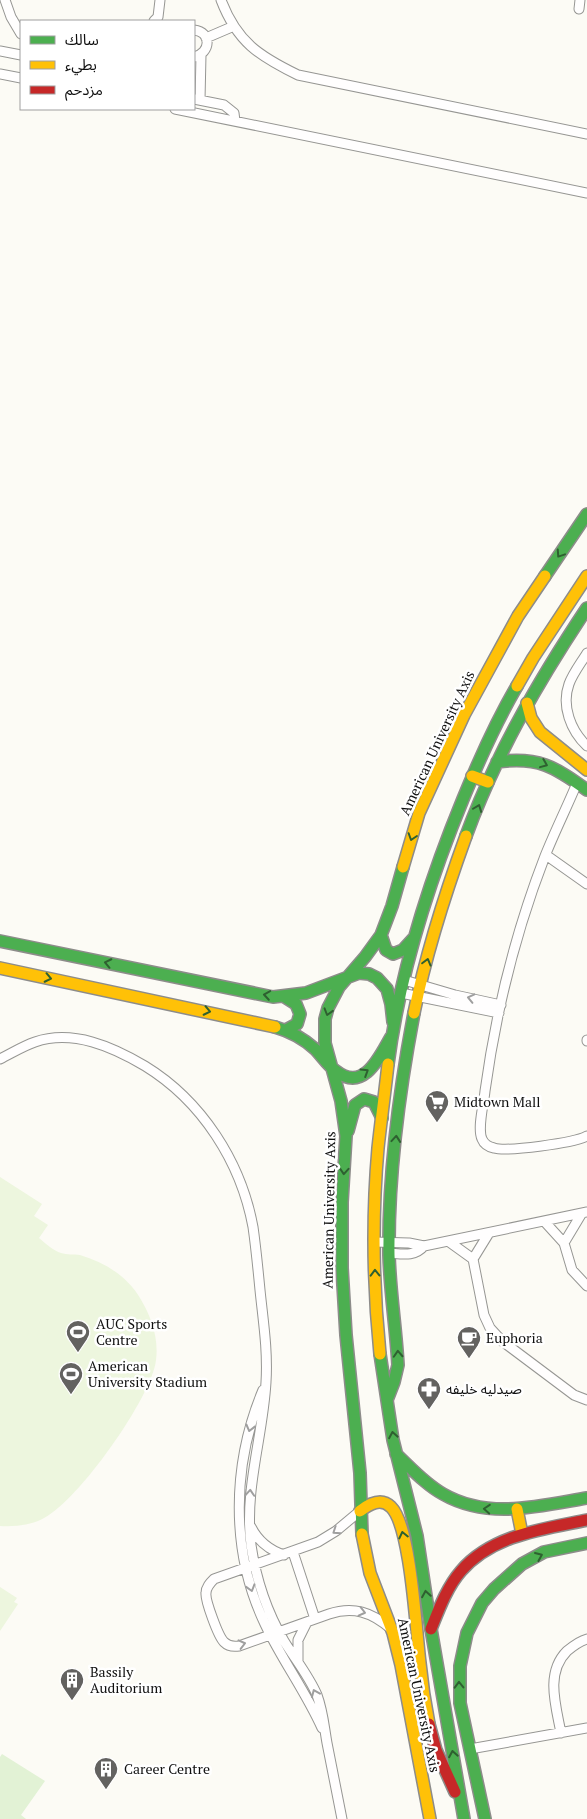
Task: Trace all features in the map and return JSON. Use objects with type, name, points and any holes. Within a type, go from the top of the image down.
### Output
[{"type":"main road","name":"American University Axis","points":[[430,1819],[410,1711],[391,1630],[370,1573],[362,1532],[360,1473],[346,1335],[342,1268],[342,1202],[346,1136],[341,1101],[324,1043],[325,1020],[333,997],[370,952],[380,935],[392,906],[419,814],[464,715],[493,658],[518,616],[587,514]]},
{"type":"main road","name":"American University Axis","points":[[465,1815],[431,1629],[417,1536],[410,1501],[396,1454],[377,1322],[374,1242],[376,1180],[382,1118],[393,1032],[413,939],[449,833],[493,730],[520,679],[587,576]]},
{"type":"main road","points":[[387,1400],[398,1365],[389,1248],[392,1180],[399,1101],[408,1039],[421,985],[444,900],[488,782],[527,703],[553,659],[587,608]]},
{"type":"main road","points":[[527,703],[532,718],[540,732],[587,770]]},
{"type":"main road","points":[[497,762],[517,759],[536,760],[552,766],[587,790]]},
{"type":"main road","points":[[472,776],[488,782]]},
{"type":"main road","points":[[380,935],[386,950],[393,954],[403,950],[413,939]]},
{"type":"main road","points":[[0,941],[258,994],[286,997],[318,990],[359,973],[366,973],[373,975],[384,984],[390,997],[393,1032],[375,1065],[364,1075],[342,1076],[330,1068],[315,1049],[286,1030],[267,1024],[0,968]]},
{"type":"main road","points":[[286,997],[296,1002],[300,1012],[295,1026],[286,1030]]},
{"type":"main road","points":[[346,1136],[355,1105],[360,1100],[367,1098],[374,1102],[382,1118]]},
{"type":"main road","points":[[396,1454],[422,1478],[449,1498],[475,1508],[517,1509],[587,1498]]},
{"type":"main road","points":[[360,1511],[374,1502],[385,1503],[394,1510],[401,1524],[412,1583],[421,1672],[434,1740],[465,1815]]},
{"type":"main road","points":[[517,1509],[522,1534]]},
{"type":"main road","points":[[431,1629],[449,1587],[462,1570],[478,1555],[496,1544],[522,1534],[587,1520]]},
{"type":"main road","points":[[485,1819],[460,1703],[458,1684],[464,1640],[472,1618],[486,1596],[516,1568],[539,1554],[587,1543]]},
{"type":"street","points":[[5,0],[11,17],[20,32]]},
{"type":"street","points":[[158,20],[160,0]]},
{"type":"street","points":[[221,0],[225,11],[243,40],[267,60],[298,75],[587,134]]},
{"type":"street","points":[[206,38],[234,26]]},
{"type":"street","points":[[195,30],[203,33],[207,44],[205,50],[197,56],[197,100],[224,105],[234,113],[236,121]]},
{"type":"street","points":[[0,52],[20,56]]},
{"type":"street","points":[[0,74],[20,78]]},
{"type":"street","points":[[180,110],[587,193]]},
{"type":"street","points":[[587,653],[568,686],[567,705],[569,718],[575,732],[587,746]]},
{"type":"street","points":[[577,783],[546,855],[522,923],[500,1009],[480,1128],[482,1140],[495,1149],[534,1147],[587,1136]]},
{"type":"street","points":[[546,855],[587,884]]},
{"type":"street","points":[[404,980],[500,1009]]},
{"type":"street","points":[[439,1001],[441,990]]},
{"type":"street","points":[[401,993],[439,1001],[500,1009]]},
{"type":"street","points":[[0,1058],[34,1042],[49,1038],[63,1037],[92,1041],[124,1055],[153,1071],[178,1091],[201,1114],[229,1156],[249,1208],[258,1260],[265,1329],[266,1382],[261,1426],[250,1490],[250,1566]]},
{"type":"street","points":[[374,1242],[413,1254],[420,1251],[424,1246],[584,1212]]},
{"type":"street","points":[[564,1243],[584,1212]]},
{"type":"street","points":[[544,1221],[564,1243],[572,1270],[587,1286]]},
{"type":"street","points":[[489,1232],[473,1259],[484,1315],[490,1328],[502,1341],[574,1395],[587,1400]]},
{"type":"street","points":[[448,1241],[473,1259]]},
{"type":"street","points":[[266,1382],[251,1423],[241,1476],[239,1517],[250,1566],[264,1599],[275,1633],[327,1740]]},
{"type":"street","points":[[360,1511],[336,1531],[318,1542],[218,1578],[209,1585],[206,1596],[221,1637],[229,1645],[239,1646],[336,1612],[359,1611],[380,1619],[391,1630]]},
{"type":"street","points":[[250,1524],[254,1534],[265,1546],[289,1553]]},
{"type":"street","points":[[289,1553],[311,1620]]},
{"type":"street","points":[[298,1661],[298,1640],[311,1620]]},
{"type":"street","points":[[275,1633],[298,1661],[317,1696],[324,1718],[342,1819]]},
{"type":"street","points":[[561,1733],[554,1690],[554,1677],[557,1666],[563,1655],[572,1646],[587,1640]]},
{"type":"street","points":[[470,1749],[587,1728]]},
{"type":"green space","name":"AUC Sports Centre","points":[[0,1177],[42,1204],[34,1216],[48,1225],[39,1238],[61,1253],[80,1255],[106,1266],[129,1283],[148,1312],[155,1335],[157,1352],[151,1377],[142,1398],[128,1422],[93,1470],[58,1508],[44,1518],[28,1524],[11,1526],[0,1526]]},
{"type":"green space","points":[[0,1587],[17,1598],[14,1602],[18,1604],[0,1631]]},
{"type":"green space","points":[[2,1754],[45,1781],[21,1815],[26,1819],[0,1819],[0,1757]]},
{"type":"traffic: fast","points":[[545,576],[587,514]]},
{"type":"traffic: fast","points":[[466,836],[491,776],[520,718],[552,662],[587,608]]},
{"type":"traffic: fast","points":[[388,1064],[393,1030],[408,962],[438,863],[475,770],[517,686]]},
{"type":"traffic: fast","points":[[497,762],[524,761],[545,765],[555,769],[587,790]]},
{"type":"traffic: fast","points":[[362,1534],[360,1473],[346,1335],[342,1268],[342,1202],[346,1136],[341,1101],[325,1043],[325,1019],[328,1008],[339,987],[381,935],[392,906],[403,867]]},
{"type":"traffic: fast","points":[[381,935],[386,950],[393,954],[403,950],[413,939]]},
{"type":"traffic: fast","points":[[0,941],[273,997],[306,993],[359,973],[369,974],[377,978],[387,989],[393,1022]]},
{"type":"traffic: fast","points":[[285,997],[296,1004],[300,1014],[297,1024],[286,1030]]},
{"type":"traffic: fast","points":[[387,1400],[398,1365],[389,1255],[390,1194],[399,1103],[414,1013]]},
{"type":"traffic: fast","points":[[275,1027],[291,1033],[306,1042],[336,1071],[346,1077],[355,1078],[363,1075],[370,1069],[391,1037]]},
{"type":"traffic: fast","points":[[348,1131],[355,1105],[364,1099],[374,1102],[382,1118]]},
{"type":"traffic: fast","points":[[380,1354],[393,1440],[417,1536],[464,1819]]},
{"type":"traffic: fast","points":[[396,1454],[418,1476],[436,1490],[460,1502],[478,1507],[514,1509],[587,1498]]},
{"type":"traffic: fast","points":[[485,1819],[460,1703],[460,1666],[467,1633],[482,1603],[494,1589],[522,1564],[544,1552],[587,1543]]},
{"type":"traffic: slow","points":[[403,867],[419,813],[464,715],[518,616],[545,576]]},
{"type":"traffic: slow","points":[[517,686],[533,658],[587,576]]},
{"type":"traffic: slow","points":[[527,703],[531,718],[540,732],[587,770]]},
{"type":"traffic: slow","points":[[472,776],[488,782]]},
{"type":"traffic: slow","points":[[414,1013],[424,968],[466,836]]},
{"type":"traffic: slow","points":[[0,968],[275,1027]]},
{"type":"traffic: slow","points":[[380,1354],[376,1303],[374,1225],[378,1148],[388,1064]]},
{"type":"traffic: slow","points":[[360,1511],[367,1506],[383,1502],[391,1507],[398,1518],[412,1580],[422,1679],[429,1724]]},
{"type":"traffic: slow","points":[[517,1509],[522,1534]]},
{"type":"traffic: slow","points":[[362,1534],[370,1573],[393,1633],[401,1665],[430,1819]]},
{"type":"traffic: jam","points":[[431,1629],[444,1598],[461,1571],[488,1549],[519,1535],[587,1520]]},
{"type":"traffic: jam","points":[[429,1724],[436,1750],[455,1792]]},
{"type":"place","name":"Midtown Mall","points":[[437,1123]]},
{"type":"place","name":"AUC Sports Centre","points":[[78,1353]]},
{"type":"place","name":"Euphoria","points":[[469,1359]]},
{"type":"place","name":"American University Stadium","points":[[71,1395]]},
{"type":"place","name":"صيدليه خليفه","points":[[429,1410]]},
{"type":"place","name":"Bassily Auditorium","points":[[72,1701]]},
{"type":"place","name":"Career Centre","points":[[106,1790]]}]
